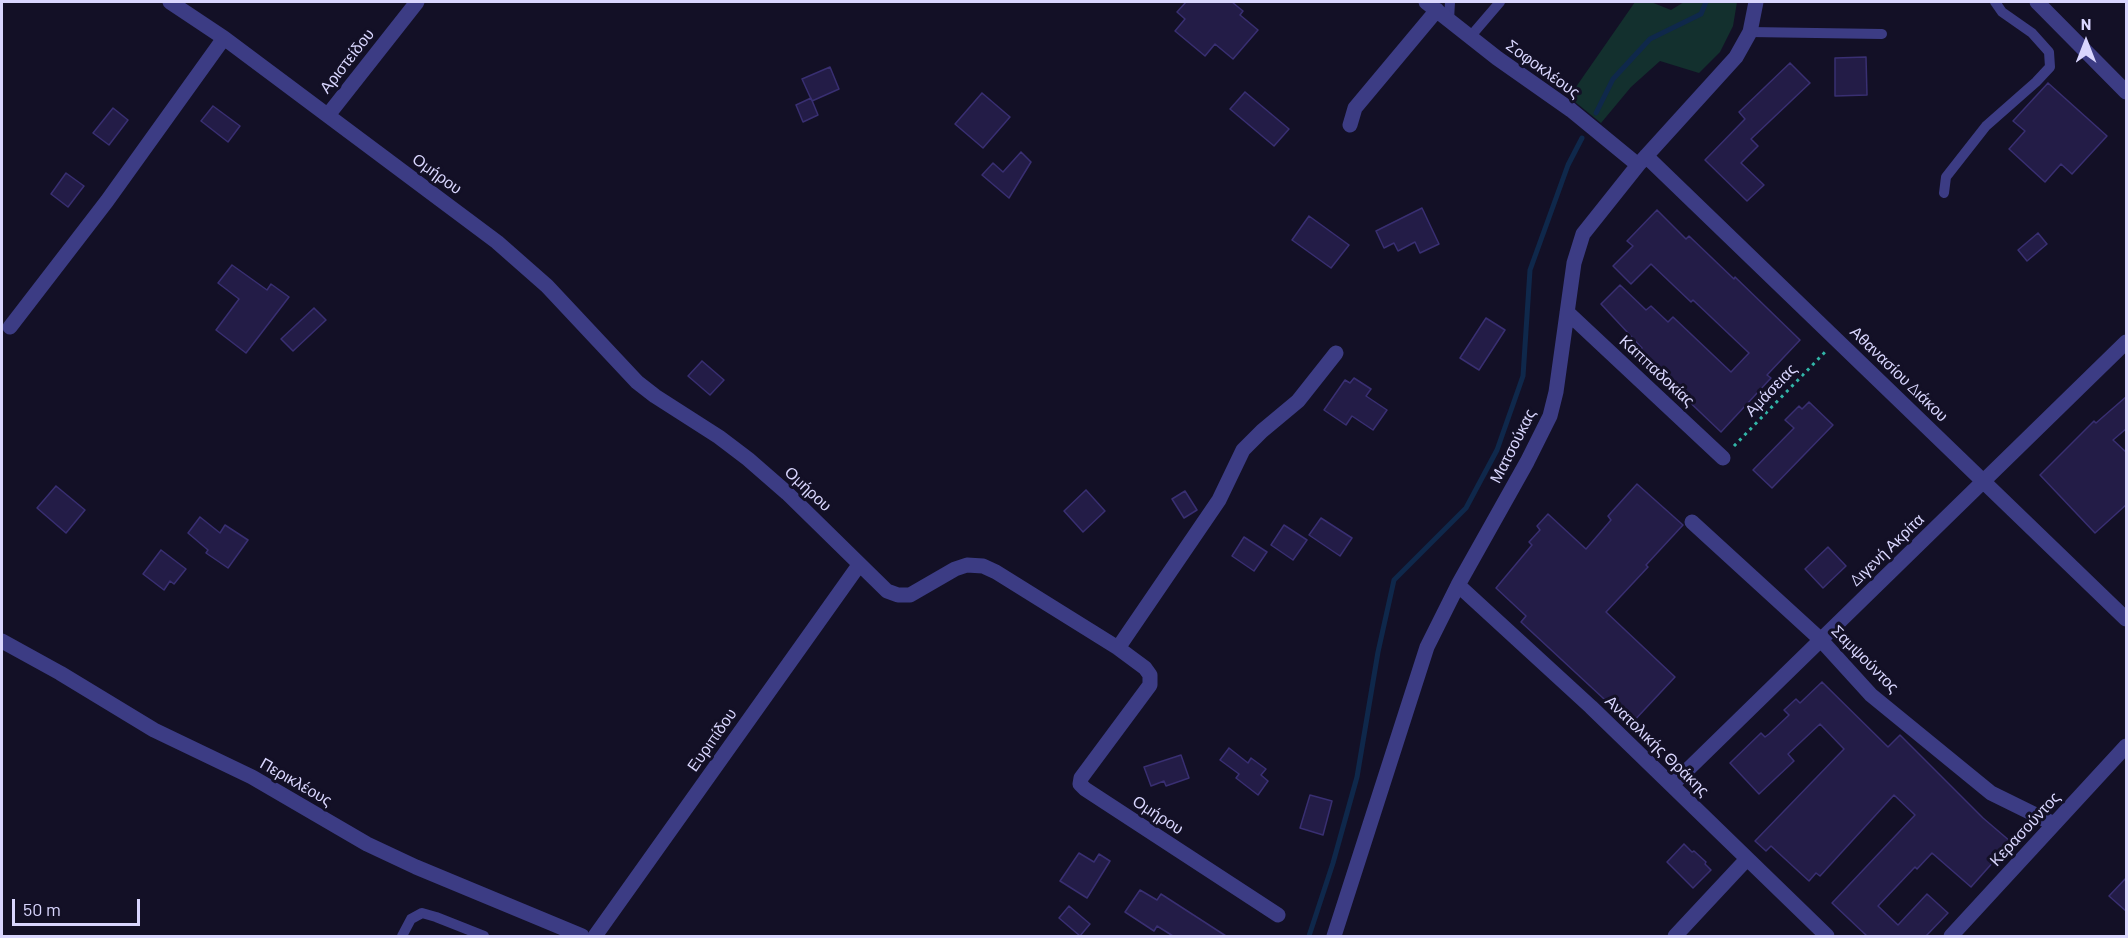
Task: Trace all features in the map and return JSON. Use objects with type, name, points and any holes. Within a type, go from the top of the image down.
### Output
[{"type":"street","name":"Ομήρου","points":[[170,2],[224,38],[328,115],[471,222],[524,265],[547,286],[637,382],[748,459],[787,493],[887,591],[904,596],[923,589],[955,568],[966,565],[983,566],[1118,648],[1145,668],[1150,675],[1151,682],[1081,778],[1081,786],[1278,915]]},
{"type":"street","name":"Αριστείδου","points":[[328,115],[417,2]]},
{"type":"street","name":"Ματσούκας","points":[[1334,936],[1427,647],[1458,585],[1545,427],[1556,392],[1574,263],[1583,234],[1642,161],[1736,57],[1750,32],[1756,2]]},
{"type":"street","points":[[2037,2],[2127,92]]},
{"type":"street","points":[[1350,125],[1355,108],[1441,8]]},
{"type":"street","name":"Σοφοκλέους","points":[[1441,8],[1470,37],[1642,161]]},
{"type":"street","points":[[10,327],[107,201],[224,38]]},
{"type":"street","name":"Αθανασίου Διάκου","points":[[1642,161],[1837,340],[2127,619]]},
{"type":"street","name":"Καππαδοκίας","points":[[1567,312],[1723,458]]},
{"type":"street","name":"Διγενή Ακρίτα","points":[[1672,785],[2127,342]]},
{"type":"street","points":[[1118,648],[1218,500],[1243,450],[1298,401],[1335,353]]},
{"type":"street","name":"Σαμψούντος","points":[[1692,522],[1820,639],[1871,695],[1991,793],[2054,824]]},
{"type":"street","name":"Ευριπίδου","points":[[595,936],[859,565]]},
{"type":"street","name":"Ανατολικής Θράκης","points":[[1458,585],[1592,707],[1746,860],[1827,936]]},
{"type":"street","name":"Περικλέους","points":[[2,641],[154,730],[252,777],[367,844],[553,931],[582,936]]},
{"type":"street","name":"Κερασούντος","points":[[1951,936],[2127,746]]},
{"type":"street","points":[[1675,936],[1746,860]]},
{"type":"lane","points":[[1470,37],[1500,2]]},
{"type":"lane","points":[[1944,193],[1946,177],[1986,126],[2050,67],[2049,52],[2032,33],[2002,12],[1995,2]]},
{"type":"lane","points":[[1750,32],[1882,34]]},
{"type":"lane","points":[[402,936],[411,919],[422,914],[436,917],[483,936]]},
{"type":"path","name":"Αμάσειας","points":[[1723,458],[1837,340]]},
{"type":"green space","points":[[1635,2],[1651,2],[1671,10],[1684,2],[1737,2],[1733,26],[1720,52],[1699,73],[1660,61],[1631,87],[1601,123],[1569,97]]},
{"type":"building","points":[[1186,2],[1232,2],[1243,11],[1240,15],[1258,30],[1233,59],[1215,44],[1205,56],[1175,31],[1185,19],[1177,12]]},
{"type":"building","points":[[1866,57],[1867,95],[1835,96],[1835,58]]},
{"type":"building","points":[[1790,63],[1810,83],[1751,139],[1758,146],[1741,163],[1764,185],[1747,201],[1705,160],[1745,119],[1739,112]]},
{"type":"building","points":[[830,67],[839,89],[812,101],[802,79]]},
{"type":"building","points":[[2048,83],[2107,136],[2072,174],[2061,164],[2045,182],[2009,149],[2025,131],[2013,121]]},
{"type":"building","points":[[1245,92],[1289,129],[1274,146],[1230,109]]},
{"type":"building","points":[[982,93],[1010,117],[983,148],[955,124]]},
{"type":"building","points":[[811,98],[818,115],[803,122],[796,105]]},
{"type":"building","points":[[213,106],[240,126],[228,142],[201,121]]},
{"type":"building","points":[[113,108],[128,120],[109,145],[93,133]]},
{"type":"building","points":[[1021,152],[1031,162],[1009,198],[982,175],[993,163],[1003,172]]},
{"type":"building","points":[[66,173],[84,186],[68,207],[51,194]]},
{"type":"building","points":[[1422,208],[1439,244],[1420,253],[1415,242],[1398,251],[1394,243],[1384,248],[1376,231]]},
{"type":"building","points":[[1657,210],[1686,239],[1689,236],[1734,279],[1735,277],[1800,340],[1767,375],[1771,378],[1721,432],[1638,353],[1642,348],[1601,304],[1620,285],[1646,310],[1651,306],[1668,322],[1673,317],[1731,372],[1749,353],[1651,264],[1631,284],[1613,266],[1633,246],[1627,241]]},
{"type":"building","points":[[1309,216],[1349,245],[1331,268],[1292,240]]},
{"type":"building","points":[[2038,233],[2047,244],[2027,261],[2018,250]]},
{"type":"building","points":[[232,265],[267,290],[271,284],[289,297],[246,353],[216,330],[239,299],[218,283]]},
{"type":"building","points":[[314,308],[326,320],[293,351],[281,339]]},
{"type":"building","points":[[1486,318],[1505,330],[1479,370],[1460,358]]},
{"type":"building","points":[[702,361],[724,380],[710,395],[688,376]]},
{"type":"building","points":[[1354,378],[1371,389],[1366,396],[1387,410],[1373,430],[1352,416],[1346,425],[1324,410],[1345,380],[1350,383]]},
{"type":"building","points":[[2127,396],[2127,428],[2113,440],[2127,453],[2127,504],[2095,533],[2040,475],[2094,421],[2096,423]]},
{"type":"building","points":[[1809,402],[1833,425],[1772,488],[1753,470],[1794,428],[1785,420],[1799,406],[1802,409]]},
{"type":"building","points":[[1637,484],[1683,525],[1606,612],[1675,677],[1631,724],[1521,622],[1526,616],[1496,588],[1532,545],[1529,542],[1540,530],[1537,526],[1548,514],[1586,549],[1611,520],[1608,516]]},
{"type":"building","points":[[56,486],[85,510],[66,533],[37,508]]},
{"type":"building","points":[[1086,490],[1105,511],[1083,532],[1064,511]]},
{"type":"building","points":[[1185,491],[1197,510],[1184,518],[1172,499]]},
{"type":"building","points":[[200,517],[220,533],[225,525],[248,540],[228,568],[206,553],[208,550],[188,533]]},
{"type":"building","points":[[1321,518],[1352,538],[1340,556],[1309,535]]},
{"type":"building","points":[[1284,525],[1307,540],[1293,560],[1271,545]]},
{"type":"building","points":[[1244,537],[1267,552],[1254,571],[1232,556]]},
{"type":"building","points":[[1828,547],[1846,566],[1823,588],[1805,569]]},
{"type":"building","points":[[161,550],[186,569],[174,584],[170,581],[164,590],[143,574]]},
{"type":"building","points":[[1822,682],[1888,747],[1900,735],[1983,818],[2011,842],[1971,887],[1932,853],[1917,869],[1915,867],[1878,906],[1898,925],[1927,894],[1948,913],[1926,936],[1867,936],[1832,903],[1915,815],[1894,795],[1820,876],[1816,873],[1809,881],[1771,846],[1766,851],[1755,841],[1844,749],[1820,724],[1788,754],[1794,761],[1759,794],[1730,763],[1761,733],[1765,737],[1789,715],[1784,710],[1796,699],[1800,703]]},
{"type":"building","points":[[1229,748],[1248,763],[1251,758],[1266,769],[1261,775],[1268,781],[1258,795],[1236,778],[1239,774],[1220,760]]},
{"type":"building","points":[[1181,755],[1189,778],[1166,786],[1164,781],[1151,786],[1144,767]]},
{"type":"building","points":[[1310,795],[1332,801],[1323,835],[1300,828]]},
{"type":"building","points":[[1684,844],[1706,862],[1705,864],[1711,870],[1693,888],[1667,862]]},
{"type":"building","points":[[1079,853],[1094,862],[1099,854],[1110,861],[1087,898],[1060,881]]},
{"type":"building","points":[[2127,877],[2127,912],[2109,896]]},
{"type":"building","points":[[1140,890],[1157,900],[1161,894],[1226,936],[1173,936],[1157,926],[1154,931],[1125,912]]},
{"type":"building","points":[[1069,906],[1090,924],[1080,936],[1059,918]]},
{"type":"waterway","points":[[1596,113],[1613,79],[1650,39],[1701,14],[1706,2]]},
{"type":"waterway","points":[[1309,936],[1333,863],[1357,777],[1378,652],[1394,580],[1466,508],[1497,450],[1523,376],[1530,270],[1568,165],[1582,138]]}]
